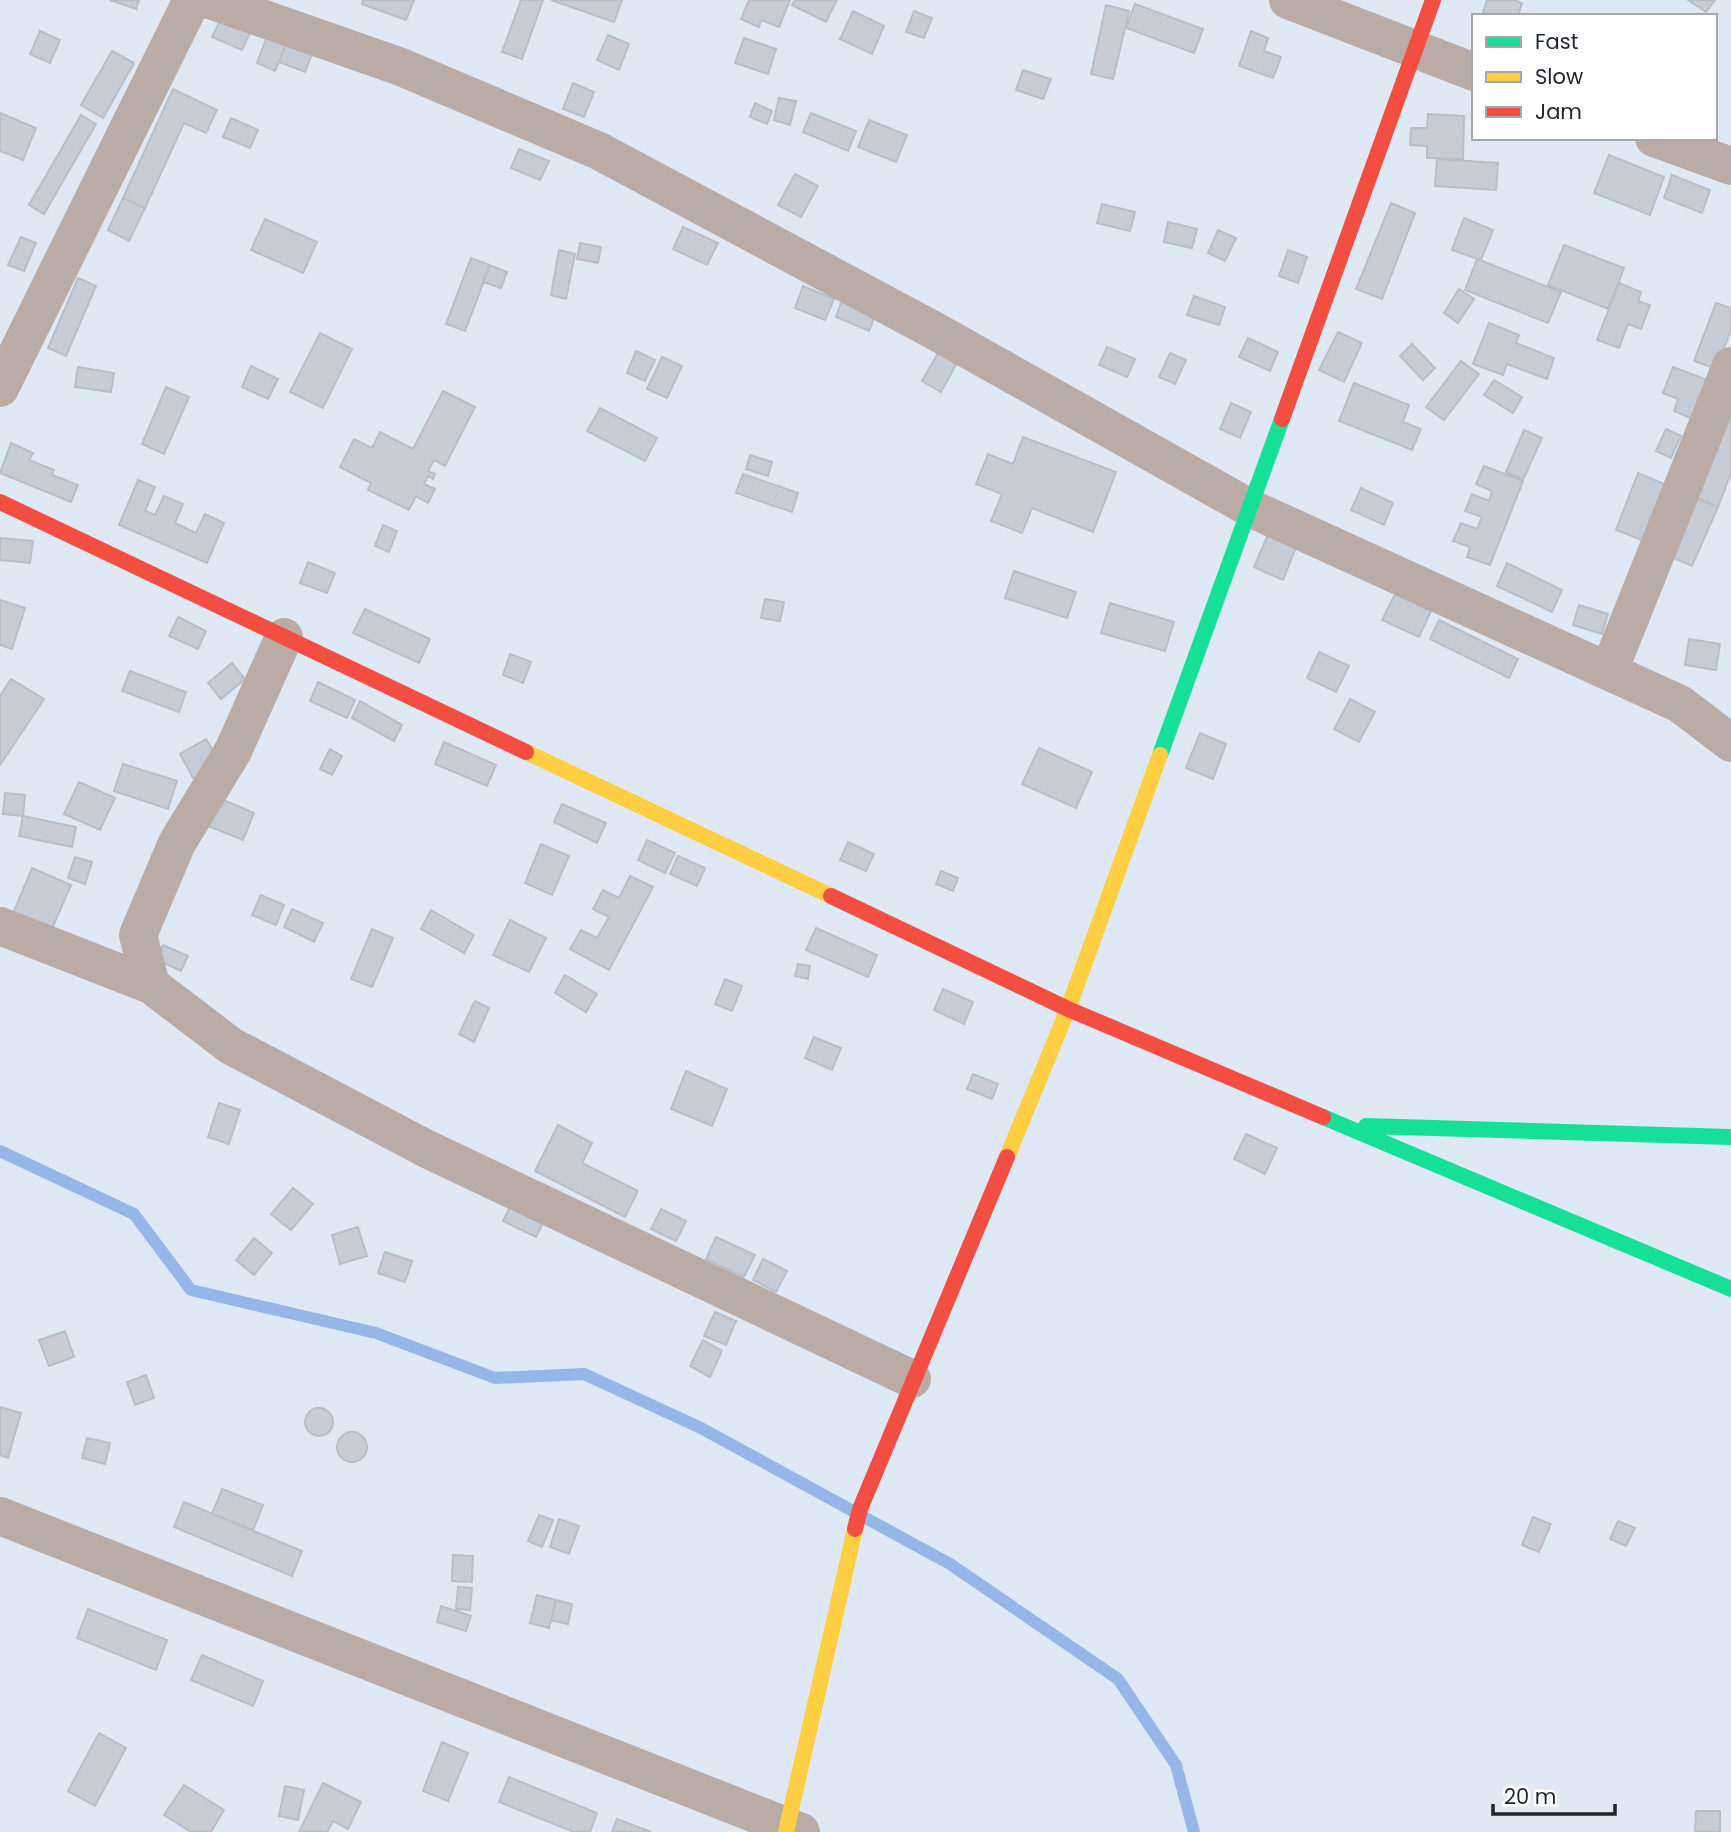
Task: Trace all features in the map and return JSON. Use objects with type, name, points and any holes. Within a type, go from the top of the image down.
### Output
[{"type":"street","points":[[0,388],[192,0]]},
{"type":"street","points":[[210,0],[401,67],[599,151],[935,331],[1250,508],[1680,704],[1731,744]]},
{"type":"street","points":[[1288,0],[1472,71]]},
{"type":"street","points":[[0,1516],[792,1830],[860,1509],[1068,1009],[1433,0]]},
{"type":"street","points":[[1660,140],[1731,166]]},
{"type":"street","points":[[1609,671],[1731,366]]},
{"type":"street","points":[[0,502],[1068,1009],[1731,1289]]},
{"type":"street","points":[[151,985],[138,936],[177,843],[233,751],[284,637]]},
{"type":"street","points":[[0,926],[151,985],[231,1046],[427,1149],[912,1379]]},
{"type":"street","points":[[1343,1125],[1731,1137]]},
{"type":"building","points":[[110,0],[139,0],[136,9]]},
{"type":"building","points":[[363,0],[414,0],[406,20],[362,4]]},
{"type":"building","points":[[521,0],[543,0],[522,59],[502,52]]},
{"type":"building","points":[[551,0],[622,0],[614,22]]},
{"type":"building","points":[[749,0],[790,0],[779,27],[761,20],[759,27],[741,19]]},
{"type":"building","points":[[795,0],[837,0],[826,22],[792,5]]},
{"type":"building","points":[[1487,0],[1514,0],[1522,3],[1519,14],[1483,12]]},
{"type":"building","points":[[1688,0],[1715,0],[1706,12]]},
{"type":"building","points":[[1135,4],[1203,29],[1194,53],[1126,28]]},
{"type":"building","points":[[1106,5],[1129,11],[1113,79],[1091,74]]},
{"type":"building","points":[[853,11],[884,26],[872,54],[840,39]]},
{"type":"building","points":[[914,11],[932,18],[924,38],[906,32]]},
{"type":"building","points":[[221,19],[250,33],[242,50],[212,37]]},
{"type":"building","points":[[40,31],[60,40],[50,63],[30,54]]},
{"type":"building","points":[[1251,31],[1268,38],[1264,51],[1281,57],[1273,78],[1239,66]]},
{"type":"building","points":[[268,34],[287,42],[275,71],[257,63]]},
{"type":"building","points":[[608,35],[629,44],[619,70],[597,60]]},
{"type":"building","points":[[744,38],[776,49],[768,74],[735,63]]},
{"type":"building","points":[[286,44],[312,54],[305,72],[279,62]]},
{"type":"building","points":[[112,51],[134,63],[103,118],[81,105]]},
{"type":"building","points":[[1023,70],[1051,79],[1043,99],[1016,90]]},
{"type":"building","points":[[573,83],[594,92],[584,117],[563,109]]},
{"type":"building","points":[[173,89],[217,110],[206,133],[184,123],[145,208],[123,198]]},
{"type":"building","points":[[779,98],[796,101],[790,125],[774,120]]},
{"type":"building","points":[[755,103],[772,111],[767,124],[750,117]]},
{"type":"building","points":[[0,113],[36,128],[23,160],[0,151]]},
{"type":"building","points":[[811,113],[856,131],[848,151],[803,132]]},
{"type":"building","points":[[1428,114],[1464,116],[1463,159],[1427,158],[1427,146],[1410,145],[1411,128],[1427,128]]},
{"type":"building","points":[[81,115],[96,124],[44,214],[29,205]]},
{"type":"building","points":[[231,118],[258,130],[250,148],[223,137]]},
{"type":"building","points":[[869,120],[907,135],[896,162],[858,147]]},
{"type":"building","points":[[519,149],[549,161],[540,180],[511,168]]},
{"type":"building","points":[[1609,155],[1664,177],[1650,215],[1594,193]]},
{"type":"building","points":[[1437,159],[1498,163],[1496,190],[1435,186]]},
{"type":"building","points":[[795,174],[818,186],[801,217],[778,205]]},
{"type":"building","points":[[1672,175],[1710,190],[1702,213],[1664,198]]},
{"type":"building","points":[[123,198],[145,208],[129,241],[108,230]]},
{"type":"building","points":[[1391,203],[1415,213],[1382,299],[1356,289]]},
{"type":"building","points":[[1102,204],[1135,212],[1130,231],[1097,223]]},
{"type":"building","points":[[1464,218],[1493,230],[1481,260],[1452,250]]},
{"type":"building","points":[[265,219],[317,242],[303,273],[251,250]]},
{"type":"building","points":[[1168,222],[1197,229],[1192,248],[1164,242]]},
{"type":"building","points":[[683,227],[718,243],[707,265],[673,249]]},
{"type":"building","points":[[1218,230],[1236,238],[1225,261],[1208,253]]},
{"type":"building","points":[[21,237],[36,243],[24,271],[8,265]]},
{"type":"building","points":[[580,243],[601,247],[598,263],[577,259]]},
{"type":"building","points":[[1564,245],[1624,268],[1608,309],[1548,285]]},
{"type":"building","points":[[559,250],[575,254],[566,299],[551,295]]},
{"type":"building","points":[[1288,250],[1307,257],[1298,283],[1279,276]]},
{"type":"building","points":[[471,258],[490,265],[465,331],[446,324]]},
{"type":"building","points":[[1477,259],[1561,292],[1548,323],[1465,290]]},
{"type":"building","points":[[489,265],[507,272],[501,288],[483,282]]},
{"type":"building","points":[[78,278],[96,286],[66,356],[48,348]]},
{"type":"building","points":[[1619,283],[1641,292],[1638,301],[1650,305],[1641,329],[1628,324],[1619,348],[1597,340]]},
{"type":"building","points":[[803,286],[834,299],[825,320],[795,308]]},
{"type":"building","points":[[1459,289],[1474,299],[1458,323],[1444,313]]},
{"type":"building","points":[[1194,296],[1225,307],[1219,325],[1187,315]]},
{"type":"building","points":[[843,297],[877,310],[869,331],[836,317]]},
{"type":"building","points":[[1716,303],[1731,308],[1731,330],[1716,369],[1694,361]]},
{"type":"building","points":[[1489,323],[1519,335],[1516,343],[1554,358],[1547,379],[1507,364],[1503,375],[1473,364]]},
{"type":"building","points":[[1338,332],[1362,343],[1344,382],[1319,370]]},
{"type":"building","points":[[320,333],[352,349],[323,408],[290,392]]},
{"type":"building","points":[[1248,338],[1278,352],[1270,371],[1239,357]]},
{"type":"building","points":[[1412,344],[1435,368],[1423,380],[1400,356]]},
{"type":"building","points":[[1107,347],[1135,359],[1127,377],[1099,365]]},
{"type":"building","points":[[636,351],[655,360],[645,381],[627,373]]},
{"type":"building","points":[[939,351],[958,361],[941,392],[922,381]]},
{"type":"building","points":[[1170,353],[1186,360],[1175,384],[1159,377]]},
{"type":"building","points":[[662,357],[682,366],[667,398],[647,389]]},
{"type":"building","points":[[1461,361],[1479,374],[1444,420],[1426,407]]},
{"type":"building","points":[[251,366],[278,379],[268,399],[242,387]]},
{"type":"building","points":[[78,367],[114,373],[111,392],[75,387]]},
{"type":"building","points":[[1673,367],[1710,381],[1695,420],[1674,411],[1678,399],[1663,393]]},
{"type":"building","points":[[1494,380],[1522,397],[1513,413],[1484,395]]},
{"type":"building","points":[[1354,383],[1409,405],[1403,422],[1421,429],[1412,450],[1339,421]]},
{"type":"building","points":[[166,387],[189,397],[164,454],[142,444]]},
{"type":"building","points":[[443,391],[475,407],[445,466],[434,460],[428,471],[435,474],[433,479],[428,476],[424,484],[435,489],[428,503],[416,496],[409,510],[368,490],[371,483],[340,467],[354,439],[372,448],[380,432],[413,449]]},
{"type":"building","points":[[1231,403],[1251,412],[1240,438],[1220,429]]},
{"type":"building","points":[[1731,405],[1731,473],[1718,507],[1694,497]]},
{"type":"building","points":[[600,408],[657,438],[645,461],[587,431]]},
{"type":"building","points":[[1666,429],[1681,436],[1671,458],[1656,451]]},
{"type":"building","points":[[1524,430],[1542,438],[1523,480],[1506,472]]},
{"type":"building","points":[[1023,437],[1116,472],[1093,532],[1032,508],[1022,533],[991,521],[1002,494],[976,484],[988,454],[1013,464]]},
{"type":"building","points":[[11,443],[33,453],[29,460],[54,470],[52,475],[78,485],[71,502],[0,473]]},
{"type":"building","points":[[750,455],[772,462],[768,476],[746,469]]},
{"type":"building","points":[[1484,466],[1523,481],[1490,565],[1467,557],[1470,547],[1453,541],[1461,523],[1477,529],[1482,517],[1465,511],[1472,494],[1489,501],[1492,491],[1476,484]]},
{"type":"building","points":[[1638,473],[1669,486],[1647,542],[1616,530]]},
{"type":"building","points":[[743,474],[798,493],[792,512],[736,493]]},
{"type":"building","points":[[138,480],[155,487],[145,511],[155,515],[164,496],[183,504],[175,523],[196,533],[205,514],[224,523],[207,563],[119,525]]},
{"type":"building","points":[[1361,488],[1393,503],[1384,525],[1351,510]]},
{"type":"building","points":[[1694,497],[1718,507],[1692,566],[1669,556]]},
{"type":"building","points":[[383,525],[397,531],[389,552],[375,546]]},
{"type":"building","points":[[1269,532],[1297,545],[1283,580],[1254,567]]},
{"type":"building","points":[[0,538],[33,541],[30,563],[0,560]]},
{"type":"building","points":[[308,562],[335,573],[327,593],[300,583]]},
{"type":"building","points":[[1507,563],[1562,590],[1552,612],[1497,586]]},
{"type":"building","points":[[1014,571],[1076,592],[1067,618],[1005,598]]},
{"type":"building","points":[[1395,594],[1431,611],[1419,637],[1382,620]]},
{"type":"building","points":[[765,599],[784,602],[780,621],[761,618]]},
{"type":"building","points":[[0,600],[25,608],[12,649],[0,645]]},
{"type":"building","points":[[1110,603],[1174,622],[1165,651],[1101,633]]},
{"type":"building","points":[[1579,605],[1608,614],[1602,634],[1573,625]]},
{"type":"building","points":[[365,609],[430,639],[419,663],[353,633]]},
{"type":"building","points":[[178,617],[206,631],[198,649],[169,636]]},
{"type":"building","points":[[1439,620],[1518,659],[1509,678],[1430,639]]},
{"type":"building","points":[[1689,639],[1720,644],[1716,670],[1685,665]]},
{"type":"building","points":[[1319,652],[1349,666],[1336,692],[1307,678]]},
{"type":"building","points":[[510,654],[531,662],[523,683],[503,675]]},
{"type":"building","points":[[232,663],[245,679],[221,699],[208,683]]},
{"type":"building","points":[[130,671],[186,692],[179,712],[122,691]]},
{"type":"building","points":[[11,679],[44,699],[0,765],[0,696]]},
{"type":"building","points":[[318,682],[355,700],[347,718],[310,701]]},
{"type":"building","points":[[1350,699],[1375,712],[1359,742],[1334,729]]},
{"type":"building","points":[[360,701],[402,725],[394,741],[352,718]]},
{"type":"building","points":[[1200,733],[1226,744],[1213,779],[1186,768]]},
{"type":"building","points":[[206,739],[220,763],[193,778],[180,754]]},
{"type":"building","points":[[444,742],[496,765],[487,786],[435,764]]},
{"type":"building","points":[[1039,748],[1092,772],[1076,808],[1022,784]]},
{"type":"building","points":[[330,749],[342,756],[332,775],[320,769]]},
{"type":"building","points":[[123,764],[177,781],[168,809],[114,791]]},
{"type":"building","points":[[79,782],[115,798],[100,830],[64,814]]},
{"type":"building","points":[[5,793],[25,795],[23,816],[3,814]]},
{"type":"building","points":[[219,798],[254,813],[243,840],[208,826]]},
{"type":"building","points":[[562,804],[606,823],[597,843],[554,822]]},
{"type":"building","points":[[23,816],[76,827],[72,847],[19,836]]},
{"type":"building","points":[[647,840],[675,853],[665,873],[638,860]]},
{"type":"building","points":[[848,842],[874,854],[866,871],[840,860]]},
{"type":"building","points":[[541,844],[569,856],[552,895],[525,883]]},
{"type":"building","points":[[678,856],[705,868],[697,886],[670,874]]},
{"type":"building","points":[[75,857],[92,862],[85,884],[68,878]]},
{"type":"building","points":[[32,868],[71,885],[48,938],[10,921]]},
{"type":"building","points":[[941,871],[958,878],[953,891],[936,884]]},
{"type":"building","points":[[630,876],[653,887],[609,970],[570,949],[581,930],[597,938],[609,917],[593,909],[603,890],[619,898]]},
{"type":"building","points":[[261,895],[284,905],[276,925],[252,915]]},
{"type":"building","points":[[292,909],[323,923],[314,942],[284,927]]},
{"type":"building","points":[[431,910],[474,935],[464,953],[421,929]]},
{"type":"building","points":[[510,920],[546,938],[529,972],[493,955]]},
{"type":"building","points":[[816,928],[877,955],[868,977],[806,950]]},
{"type":"building","points":[[372,929],[393,938],[372,987],[351,979]]},
{"type":"building","points":[[163,945],[188,956],[181,971],[157,960]]},
{"type":"building","points":[[798,964],[810,966],[808,979],[795,976]]},
{"type":"building","points":[[565,975],[597,994],[586,1012],[555,993]]},
{"type":"building","points":[[725,979],[742,986],[732,1011],[715,1004]]},
{"type":"building","points":[[943,989],[973,1002],[964,1024],[934,1010]]},
{"type":"building","points":[[475,1001],[489,1008],[474,1042],[459,1034]]},
{"type":"building","points":[[814,1037],[841,1048],[832,1070],[805,1058]]},
{"type":"building","points":[[686,1071],[727,1089],[712,1126],[671,1109]]},
{"type":"building","points":[[973,1074],[998,1084],[992,1099],[967,1089]]},
{"type":"building","points":[[219,1103],[240,1110],[229,1144],[208,1137]]},
{"type":"building","points":[[558,1125],[592,1143],[582,1163],[638,1191],[625,1217],[535,1171]]},
{"type":"building","points":[[1246,1134],[1277,1148],[1265,1174],[1234,1159]]},
{"type":"building","points":[[293,1188],[313,1204],[291,1230],[271,1214]]},
{"type":"building","points":[[513,1201],[546,1217],[536,1237],[503,1221]]},
{"type":"building","points":[[661,1209],[686,1221],[676,1241],[651,1229]]},
{"type":"building","points":[[358,1227],[367,1256],[340,1264],[332,1235]]},
{"type":"building","points":[[716,1237],[755,1255],[744,1277],[706,1259]]},
{"type":"building","points":[[254,1238],[272,1253],[254,1275],[236,1260]]},
{"type":"building","points":[[385,1252],[412,1261],[405,1282],[378,1273]]},
{"type":"building","points":[[763,1259],[787,1271],[776,1292],[753,1280]]},
{"type":"building","points":[[715,1312],[736,1321],[726,1345],[704,1336]]},
{"type":"building","points":[[65,1331],[74,1357],[49,1366],[39,1340]]},
{"type":"building","points":[[703,1340],[722,1351],[710,1377],[690,1366]]},
{"type":"building","points":[[146,1375],[154,1398],[135,1405],[127,1382]]},
{"type":"building","points":[[0,1407],[21,1413],[8,1458],[0,1455]]},
{"type":"building","points":[[319,1408],[329,1412],[333,1422],[329,1432],[319,1436],[309,1432],[305,1422],[309,1412]]},
{"type":"building","points":[[352,1432],[358,1433],[366,1441],[366,1453],[358,1461],[352,1462],[346,1461],[338,1453],[337,1447],[338,1441],[346,1433]]},
{"type":"building","points":[[87,1438],[110,1443],[105,1464],[82,1458]]},
{"type":"building","points":[[222,1489],[263,1505],[253,1530],[212,1514]]},
{"type":"building","points":[[184,1502],[302,1551],[292,1576],[174,1527]]},
{"type":"building","points":[[539,1515],[553,1520],[542,1547],[528,1541]]},
{"type":"building","points":[[1533,1517],[1551,1524],[1539,1552],[1522,1545]]},
{"type":"building","points":[[559,1519],[579,1526],[569,1554],[550,1547]]},
{"type":"building","points":[[1618,1521],[1635,1528],[1626,1546],[1610,1539]]},
{"type":"building","points":[[453,1555],[473,1556],[472,1582],[452,1581]]},
{"type":"building","points":[[458,1587],[472,1588],[470,1610],[456,1609]]},
{"type":"building","points":[[537,1595],[556,1600],[549,1628],[530,1623]]},
{"type":"building","points":[[556,1600],[572,1604],[568,1624],[551,1620]]},
{"type":"building","points":[[441,1606],[471,1616],[466,1631],[437,1622]]},
{"type":"building","points":[[88,1609],[167,1640],[156,1670],[77,1638]]},
{"type":"building","points":[[202,1655],[263,1681],[253,1706],[191,1680]]},
{"type":"building","points":[[99,1733],[126,1748],[95,1806],[68,1791]]},
{"type":"building","points":[[442,1742],[468,1753],[448,1801],[423,1791]]},
{"type":"building","points":[[509,1777],[597,1813],[590,1832],[574,1832],[499,1802]]},
{"type":"building","points":[[323,1783],[361,1802],[348,1829],[333,1821],[327,1832],[299,1832]]},
{"type":"building","points":[[184,1785],[224,1810],[211,1832],[191,1832],[164,1815]]},
{"type":"building","points":[[285,1786],[304,1790],[298,1820],[279,1816]]},
{"type":"building","points":[[1696,1811],[1720,1811],[1720,1832],[1695,1832]]},
{"type":"building","points":[[617,1819],[651,1832],[612,1832]]},
{"type":"waterway","points":[[0,1151],[134,1214],[191,1290],[376,1333],[495,1378],[584,1374],[701,1428],[950,1564],[1118,1679],[1176,1765],[1194,1832]]},
{"type":"traffic: fast","points":[[1160,755],[1282,419]]},
{"type":"traffic: fast","points":[[1323,1117],[1731,1289]]},
{"type":"traffic: fast","points":[[1366,1126],[1731,1137]]},
{"type":"traffic: slow","points":[[526,752],[831,896]]},
{"type":"traffic: slow","points":[[1007,1157],[1068,1009],[1160,755]]},
{"type":"traffic: slow","points":[[786,1832],[855,1529]]},
{"type":"traffic: jam","points":[[1282,419],[1433,0]]},
{"type":"traffic: jam","points":[[0,502],[526,752]]},
{"type":"traffic: jam","points":[[831,896],[1068,1009],[1323,1117]]},
{"type":"traffic: jam","points":[[855,1529],[860,1509],[1007,1157]]}]
